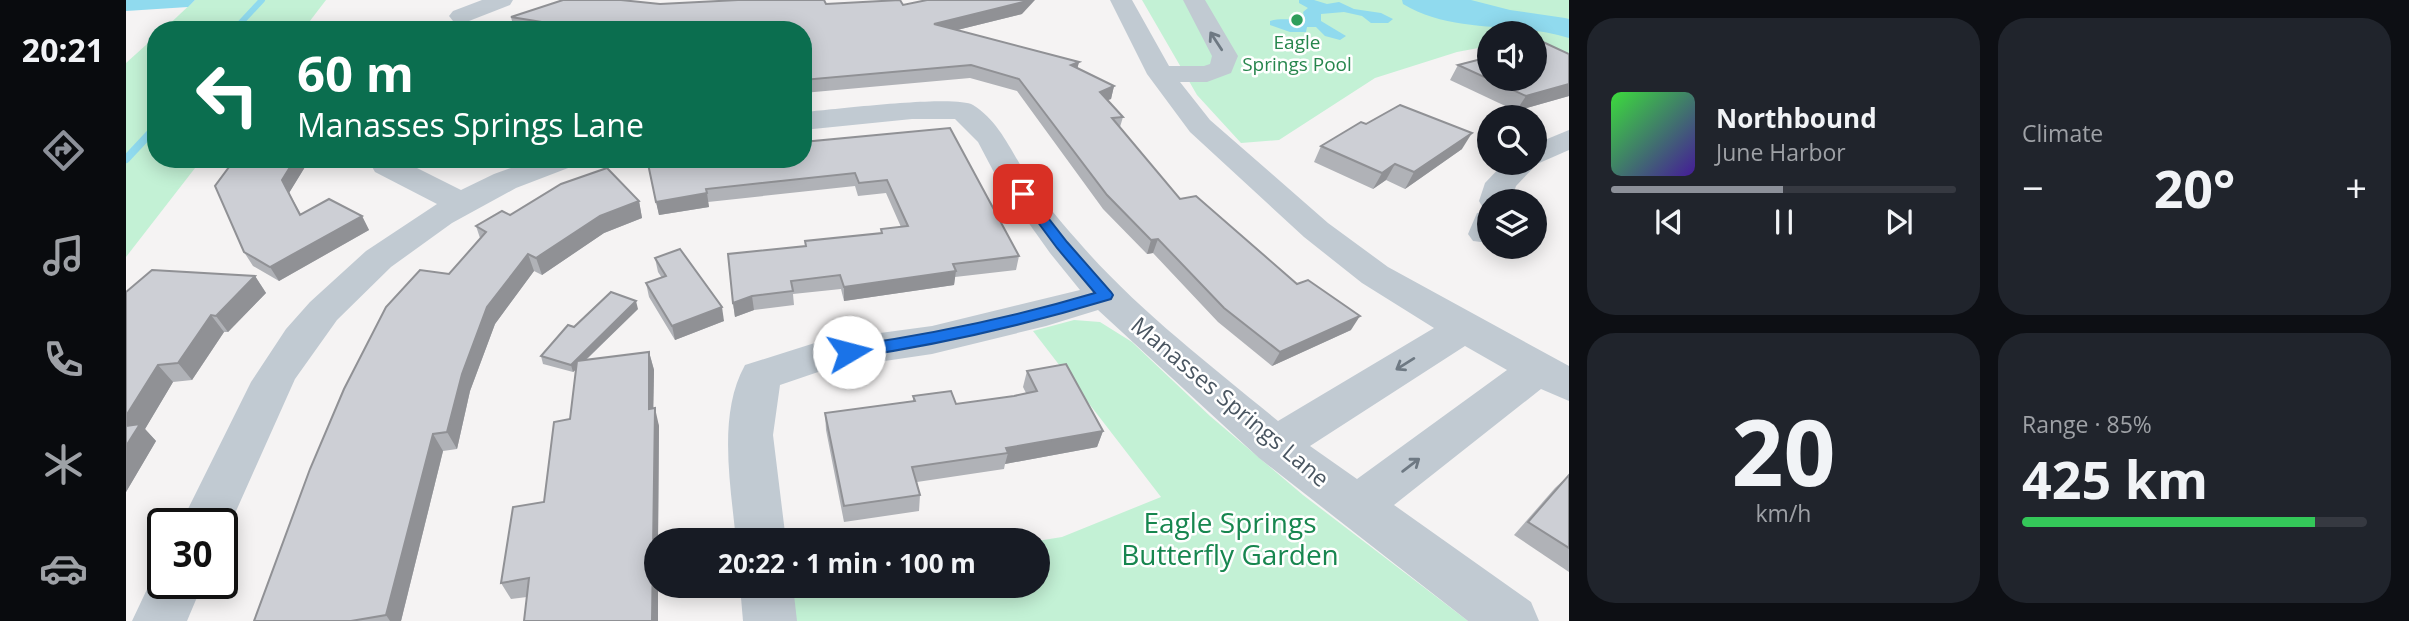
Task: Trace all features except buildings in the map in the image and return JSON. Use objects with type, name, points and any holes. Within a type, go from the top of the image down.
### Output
[{"type":"street","points":[[460,16],[502,0]]},
{"type":"street","points":[[1121,0],[1160,74],[1200,126],[1316,230],[1375,275],[1553,377],[1357,506]]},
{"type":"street","points":[[1160,74],[1207,74],[1222,68],[1226,57],[1194,0]]},
{"type":"street","name":"Manasses Springs Lane","points":[[812,120],[912,111],[962,110],[991,138],[1033,209],[1105,295],[1275,445],[1512,621]]},
{"type":"street","points":[[1547,149],[1569,139]]},
{"type":"street","points":[[392,168],[461,203]]},
{"type":"street","points":[[213,508],[278,371],[304,334],[330,305],[379,261],[461,203],[508,180],[541,168]]},
{"type":"street","points":[[1499,189],[1509,175]]},
{"type":"street","points":[[760,528],[750,435],[760,376],[821,356],[932,340],[1046,313],[1105,295]]},
{"type":"street","points":[[1275,445],[1464,328]]},
{"type":"street","points":[[767,598],[770,621]]},
{"type":"street","points":[[159,621],[169,599]]},
{"type":"green space","points":[[195,0],[326,0],[310,21],[173,21]]},
{"type":"green space","points":[[1142,0],[1569,0],[1569,55],[1547,43],[1547,21],[1477,21],[1477,48],[1375,78],[1279,140],[1241,143],[1197,95]]},
{"type":"green space","points":[[147,44],[147,168],[195,168],[126,257],[126,63]]},
{"type":"green space","name":"Eagle Springs Butterfly Garden","points":[[1074,320],[1100,322],[1132,342],[1210,416],[1303,495],[1468,621],[796,621],[793,598],[1050,598],[1050,539],[1062,537],[1161,497],[1033,331]]},
{"type":"water","points":[[126,0],[195,0],[188,7],[126,11]]},
{"type":"water","name":"Eagle Springs Pool","points":[[1299,0],[1314,0],[1327,4],[1339,2],[1354,9],[1381,13],[1393,19],[1388,23],[1371,23],[1362,16],[1344,12],[1321,14],[1321,21],[1346,36],[1340,40],[1325,36],[1316,27],[1307,27],[1306,32],[1290,32],[1270,25],[1270,21],[1304,16],[1303,12],[1308,8],[1299,3]]},
{"type":"water","points":[[1402,0],[1471,0],[1510,10],[1565,18],[1569,19],[1569,38],[1547,33],[1547,21],[1477,21],[1477,25],[1463,24],[1423,14],[1403,4]]},
{"type":"waterway","points":[[242,21],[262,0]]},
{"type":"waterway","points":[[126,159],[147,137]]},
{"type":"place","name":"Eagle Springs Pool","points":[[1297,20]]},
{"type":"route","points":[[849,352],[932,340],[1046,313],[1105,295],[1023,194]]}]
